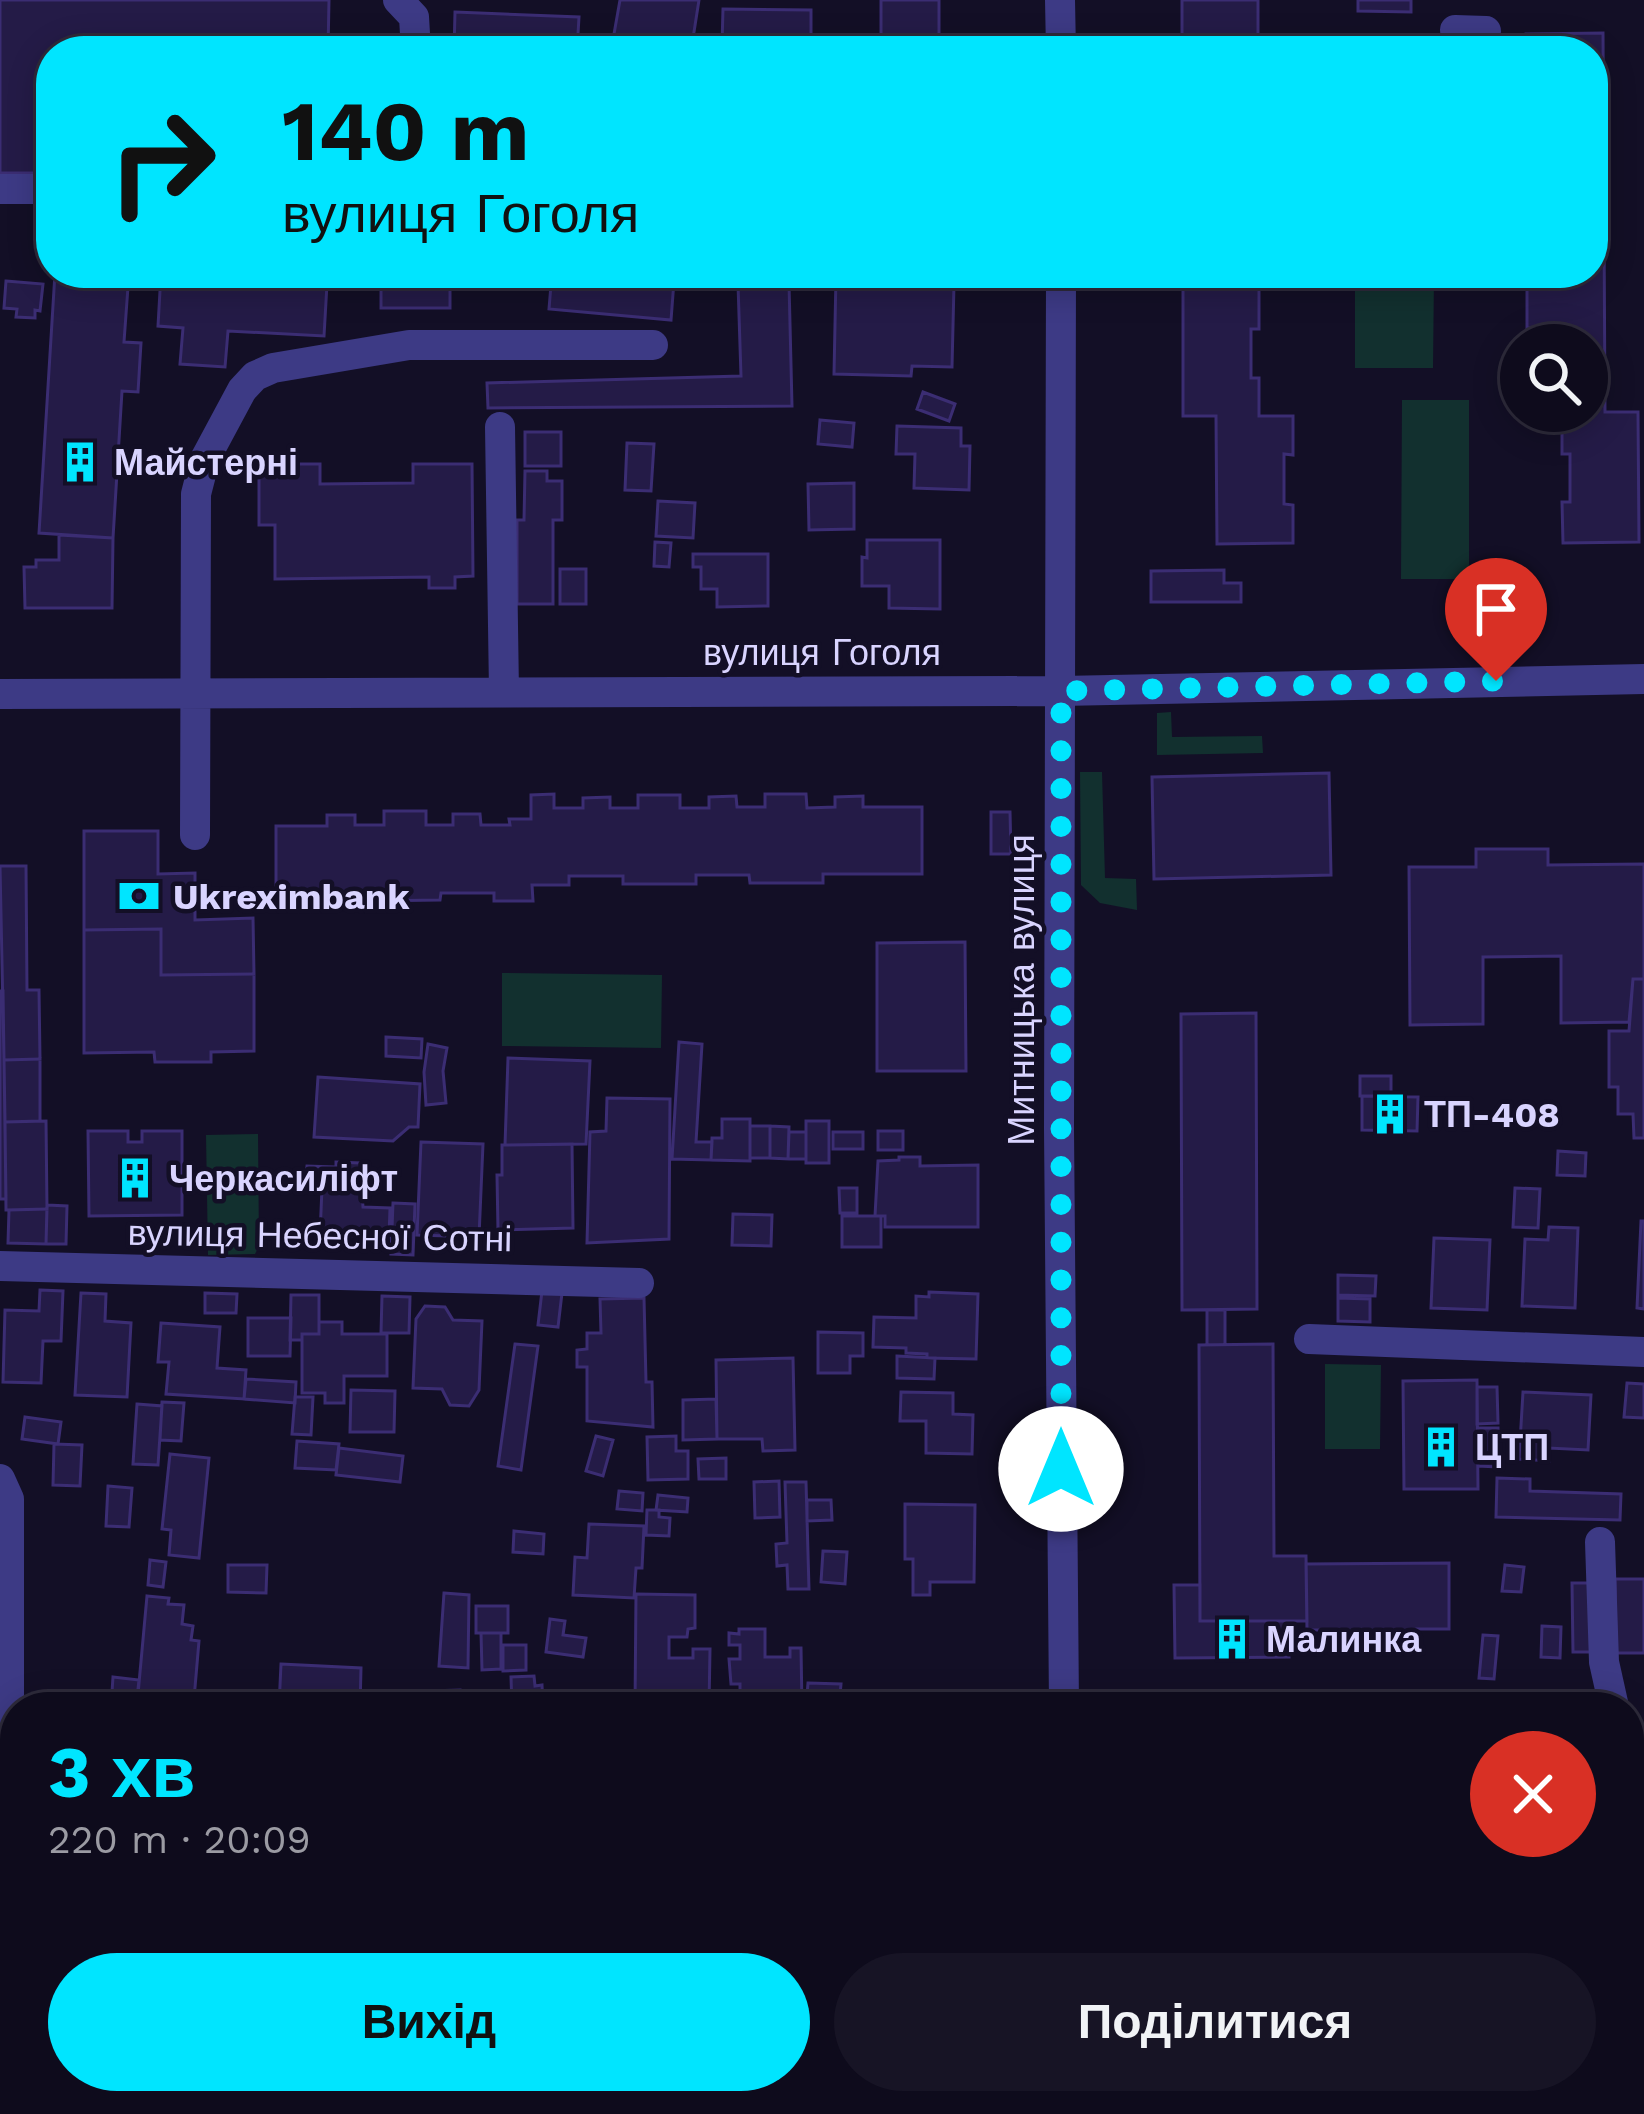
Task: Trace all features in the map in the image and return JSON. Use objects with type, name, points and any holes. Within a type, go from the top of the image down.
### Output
[{"type":"street","points":[[398,0],[414,17],[415,36]]},
{"type":"street","points":[[1060,0],[1061,36]]},
{"type":"street","points":[[0,189],[36,189]]},
{"type":"street","name":"Митницька вулиця","points":[[1061,288],[1064,1692]]},
{"type":"street","points":[[196,835],[198,476],[242,390],[255,376],[273,368],[409,345],[653,345]]},
{"type":"street","points":[[500,427],[504,692]]},
{"type":"street","name":"вулиця Гоголя","points":[[0,694],[1061,691],[1644,679]]},
{"type":"street","name":"вулиця Небесної Сотні","points":[[0,1266],[639,1283]]},
{"type":"street","points":[[1309,1339],[1644,1352]]},
{"type":"street","points":[[0,1479],[9,1499],[9,1692]]},
{"type":"street","points":[[1600,1542],[1604,1662],[1611,1692]]},
{"type":"green space","points":[[1355,288],[1434,288],[1433,368],[1355,368]]},
{"type":"green space","points":[[1402,400],[1469,400],[1469,579],[1401,579]]},
{"type":"green space","points":[[1171,712],[1172,737],[1262,736],[1263,753],[1157,755],[1157,713]]},
{"type":"green space","points":[[1080,772],[1102,772],[1105,878],[1136,879],[1137,910],[1100,903],[1081,885]]},
{"type":"green space","points":[[502,973],[662,975],[661,1048],[502,1046]]},
{"type":"green space","points":[[258,1134],[259,1246],[255,1254],[208,1255],[206,1135]]},
{"type":"green space","points":[[1325,1364],[1381,1365],[1380,1449],[1325,1449]]},
{"type":"building","points":[[0,0],[329,0],[328,36],[36,36],[36,173],[0,173]]},
{"type":"building","points":[[620,0],[699,0],[693,36],[614,36]]},
{"type":"building","points":[[881,0],[939,0],[939,36],[881,36]]},
{"type":"building","points":[[1182,0],[1258,0],[1258,36],[1182,36]]},
{"type":"building","points":[[1358,0],[1411,0],[1411,12],[1358,11]]},
{"type":"building","points":[[723,9],[811,10],[811,36],[722,36]]},
{"type":"building","points":[[455,12],[579,17],[578,36],[454,36]]},
{"type":"building","points":[[1603,33],[1603,36],[1526,34]]},
{"type":"building","points":[[6,281],[43,288],[35,318],[16,317],[17,309],[4,308]]},
{"type":"building","name":"Майстерні","points":[[54,288],[128,288],[124,342],[141,343],[138,392],[122,391],[113,538],[39,533]]},
{"type":"building","name":"Майстерні","points":[[160,288],[327,288],[324,336],[228,331],[225,367],[180,364],[183,328],[158,326]]},
{"type":"building","points":[[381,288],[450,288],[450,308],[381,308]]},
{"type":"building","points":[[551,288],[673,288],[671,320],[549,309]]},
{"type":"building","points":[[738,288],[789,288],[792,406],[488,408],[487,383],[741,376]]},
{"type":"building","points":[[836,288],[954,288],[952,367],[912,366],[911,376],[834,374]]},
{"type":"building","points":[[1183,288],[1259,288],[1259,329],[1251,329],[1251,378],[1259,378],[1259,416],[1293,416],[1293,455],[1284,454],[1284,504],[1293,505],[1293,543],[1217,544],[1216,416],[1183,416]]},
{"type":"building","points":[[1527,288],[1604,288],[1605,324],[1527,324]]},
{"type":"building","points":[[923,392],[955,404],[949,421],[917,409]]},
{"type":"building","points":[[1608,412],[1638,412],[1639,542],[1563,543],[1562,502],[1570,502],[1570,454],[1562,454],[1562,432],[1608,432]]},
{"type":"building","points":[[820,420],[854,423],[852,447],[818,444]]},
{"type":"building","points":[[897,426],[961,428],[961,446],[970,446],[969,490],[914,488],[915,454],[896,454]]},
{"type":"building","points":[[525,432],[561,432],[561,466],[525,466]]},
{"type":"building","points":[[627,443],[654,444],[651,491],[625,490]]},
{"type":"building","points":[[259,464],[320,464],[320,484],[413,483],[413,464],[472,464],[473,576],[455,577],[455,588],[429,588],[429,577],[275,579],[275,525],[259,525]]},
{"type":"building","points":[[525,471],[547,471],[547,481],[562,481],[562,520],[553,520],[553,604],[517,604],[517,520],[524,520]]},
{"type":"building","points":[[854,483],[854,529],[809,530],[808,484]]},
{"type":"building","points":[[658,501],[695,503],[693,538],[656,536]]},
{"type":"building","points":[[59,535],[113,538],[112,608],[25,608],[24,567],[36,567],[36,560],[59,560]]},
{"type":"building","points":[[867,540],[940,540],[940,609],[889,608],[889,586],[862,586]]},
{"type":"building","points":[[655,542],[671,543],[669,567],[654,566]]},
{"type":"building","points":[[693,554],[768,554],[768,606],[717,607],[717,589],[701,589],[701,567],[693,567]]},
{"type":"building","points":[[560,569],[586,569],[586,604],[560,604]]},
{"type":"building","points":[[1224,570],[1224,583],[1241,583],[1241,602],[1151,602],[1151,571]]},
{"type":"building","points":[[1329,773],[1331,875],[1154,879],[1152,777]]},
{"type":"building","points":[[554,794],[554,808],[583,808],[583,798],[610,797],[610,808],[638,808],[638,795],[680,795],[680,808],[709,808],[709,797],[736,796],[737,807],[765,807],[765,794],[806,794],[807,808],[835,807],[835,797],[863,796],[863,807],[922,807],[922,874],[823,874],[823,883],[750,883],[749,875],[696,875],[696,884],[623,884],[623,876],[569,876],[569,885],[532,885],[533,901],[494,901],[494,893],[368,901],[368,893],[276,895],[276,826],[327,826],[327,815],[355,815],[355,825],[384,825],[384,811],[426,811],[426,825],[453,825],[453,814],[480,814],[481,825],[510,825],[509,819],[531,819],[531,795]]},
{"type":"building","points":[[991,812],[1010,812],[1011,854],[991,854]]},
{"type":"building","name":"Ukreximbank","points":[[84,831],[158,831],[158,874],[195,873],[195,920],[253,918],[254,974],[161,975],[161,929],[84,930]]},
{"type":"building","points":[[1476,849],[1548,849],[1548,865],[1644,864],[1644,979],[1633,979],[1629,1022],[1561,1023],[1561,956],[1483,957],[1483,1024],[1410,1025],[1409,867],[1476,867]]},
{"type":"building","points":[[0,866],[26,866],[27,990],[39,990],[40,1059],[4,1060]]},
{"type":"building","points":[[161,929],[161,975],[254,974],[254,1051],[211,1052],[211,1062],[155,1062],[154,1052],[84,1053],[84,930]]},
{"type":"building","points":[[965,942],[966,1071],[877,1071],[877,943]]},
{"type":"building","points":[[1633,979],[1644,979],[1644,1138],[1634,1138],[1633,1114],[1618,1114],[1618,1087],[1609,1087],[1609,1031],[1629,1031]]},
{"type":"building","points":[[3,991],[6,1199],[0,1199]]},
{"type":"building","points":[[1256,1013],[1257,1309],[1182,1310],[1181,1014]]},
{"type":"building","points":[[386,1037],[422,1039],[421,1058],[386,1056]]},
{"type":"building","points":[[679,1042],[702,1044],[696,1142],[712,1142],[711,1160],[672,1159]]},
{"type":"building","points":[[428,1044],[447,1048],[446,1103],[426,1105]]},
{"type":"building","points":[[508,1058],[590,1061],[586,1144],[505,1145]]},
{"type":"building","points":[[40,1059],[40,1121],[5,1122],[4,1060]]},
{"type":"building","points":[[1360,1076],[1391,1076],[1391,1096],[1360,1096]]},
{"type":"building","points":[[318,1077],[420,1084],[418,1127],[409,1127],[393,1141],[314,1137]]},
{"type":"building","name":"ТП-408","points":[[1362,1096],[1418,1097],[1417,1131],[1362,1130]]},
{"type":"building","points":[[607,1098],[670,1099],[669,1239],[587,1243],[590,1132],[606,1131]]},
{"type":"building","points":[[722,1119],[750,1119],[750,1161],[711,1160],[712,1138],[722,1138]]},
{"type":"building","points":[[46,1121],[47,1209],[6,1210],[5,1122]]},
{"type":"building","points":[[806,1121],[829,1121],[829,1163],[806,1163]]},
{"type":"building","points":[[750,1126],[770,1126],[770,1158],[750,1158]]},
{"type":"building","points":[[770,1126],[789,1127],[788,1159],[770,1158]]},
{"type":"building","name":"Черкасиліфт","points":[[88,1131],[128,1131],[128,1142],[142,1142],[142,1131],[182,1131],[182,1215],[89,1216]]},
{"type":"building","points":[[878,1131],[903,1131],[903,1150],[878,1150]]},
{"type":"building","points":[[789,1132],[806,1132],[806,1159],[788,1159]]},
{"type":"building","points":[[833,1132],[863,1132],[863,1149],[833,1149]]},
{"type":"building","points":[[421,1142],[483,1144],[479,1237],[417,1235]]},
{"type":"building","points":[[572,1144],[573,1228],[498,1230],[502,1145]]},
{"type":"building","points":[[1558,1151],[1586,1153],[1585,1176],[1557,1175]]},
{"type":"building","points":[[920,1157],[920,1166],[978,1165],[978,1227],[885,1227],[885,1216],[875,1216],[878,1161]]},
{"type":"building","points":[[336,1162],[360,1163],[363,1207],[390,1208],[389,1237],[320,1235],[322,1188],[305,1187],[307,1166],[336,1167]]},
{"type":"building","points":[[839,1188],[857,1188],[857,1213],[840,1213]]},
{"type":"building","points":[[1515,1188],[1540,1189],[1538,1228],[1513,1227]]},
{"type":"building","points":[[393,1203],[415,1204],[413,1255],[391,1254]]},
{"type":"building","points":[[47,1205],[67,1206],[66,1244],[46,1244]]},
{"type":"building","points":[[47,1209],[46,1244],[8,1243],[9,1210]]},
{"type":"building","points":[[733,1214],[772,1215],[771,1246],[732,1245]]},
{"type":"building","points":[[842,1216],[881,1216],[881,1247],[842,1247]]},
{"type":"building","points":[[1644,1221],[1644,1309],[1637,1308]]},
{"type":"building","points":[[1549,1227],[1578,1228],[1575,1308],[1522,1306],[1525,1239],[1548,1240]]},
{"type":"building","points":[[1434,1238],[1490,1240],[1487,1310],[1431,1308]]},
{"type":"building","points":[[1338,1275],[1376,1276],[1375,1296],[1338,1295]]},
{"type":"building","points":[[40,1290],[63,1291],[61,1341],[43,1341],[41,1383],[3,1382],[5,1310],[39,1311]]},
{"type":"building","points":[[542,1291],[562,1293],[558,1327],[538,1325]]},
{"type":"building","points":[[929,1292],[978,1294],[976,1359],[927,1358],[927,1354],[906,1353],[906,1348],[873,1347],[874,1317],[916,1318],[916,1296],[929,1297]]},
{"type":"building","points":[[81,1293],[106,1294],[105,1321],[131,1323],[127,1397],[75,1395]]},
{"type":"building","points":[[205,1293],[237,1294],[236,1313],[205,1313]]},
{"type":"building","points":[[291,1295],[319,1295],[319,1334],[290,1340]]},
{"type":"building","points":[[382,1296],[410,1297],[409,1333],[381,1333]]},
{"type":"building","points":[[644,1298],[646,1382],[652,1382],[653,1427],[587,1421],[587,1367],[577,1367],[577,1350],[587,1349],[587,1333],[601,1333],[600,1299]]},
{"type":"building","points":[[1338,1298],[1370,1299],[1370,1322],[1338,1321]]},
{"type":"building","points":[[425,1306],[445,1307],[453,1320],[482,1321],[479,1390],[469,1406],[450,1405],[442,1389],[413,1388],[416,1319]]},
{"type":"building","points":[[1207,1310],[1225,1310],[1225,1345],[1207,1345]]},
{"type":"building","points":[[248,1318],[291,1318],[290,1356],[248,1356]]},
{"type":"building","points":[[319,1322],[342,1322],[342,1334],[387,1334],[387,1376],[344,1376],[344,1403],[325,1403],[325,1393],[302,1393],[302,1334],[319,1334]]},
{"type":"building","points":[[161,1323],[220,1327],[217,1368],[246,1370],[244,1399],[166,1394],[169,1362],[158,1362]]},
{"type":"building","points":[[818,1332],[863,1333],[863,1356],[850,1356],[850,1373],[818,1373]]},
{"type":"building","points":[[515,1344],[538,1346],[521,1470],[498,1466]]},
{"type":"building","points":[[1273,1344],[1274,1556],[1306,1556],[1307,1621],[1200,1621],[1199,1345]]},
{"type":"building","points":[[897,1356],[935,1358],[934,1379],[897,1378]]},
{"type":"building","points":[[793,1358],[795,1450],[763,1451],[762,1439],[717,1439],[716,1360]]},
{"type":"building","points":[[246,1379],[296,1382],[295,1403],[244,1399]]},
{"type":"building","name":"ЦТП","points":[[1477,1380],[1478,1489],[1404,1489],[1403,1381]]},
{"type":"building","points":[[1627,1383],[1644,1384],[1644,1418],[1624,1417]]},
{"type":"building","points":[[1477,1387],[1497,1387],[1498,1423],[1477,1424]]},
{"type":"building","points":[[351,1390],[395,1391],[394,1432],[350,1432]]},
{"type":"building","points":[[901,1392],[953,1393],[953,1414],[973,1415],[972,1454],[926,1453],[926,1421],[900,1421]]},
{"type":"building","points":[[1523,1392],[1591,1395],[1588,1450],[1549,1448],[1549,1461],[1519,1459]]},
{"type":"building","points":[[295,1397],[313,1397],[311,1435],[292,1434]]},
{"type":"building","points":[[716,1399],[717,1439],[683,1440],[683,1400]]},
{"type":"building","points":[[162,1402],[184,1403],[181,1441],[160,1440]]},
{"type":"building","points":[[137,1404],[162,1406],[158,1465],[133,1464]]},
{"type":"building","points":[[25,1417],[61,1422],[58,1444],[22,1439]]},
{"type":"building","points":[[1478,1428],[1498,1428],[1498,1467],[1478,1466]]},
{"type":"building","points":[[596,1436],[613,1440],[603,1476],[586,1471]]},
{"type":"building","points":[[676,1436],[676,1451],[688,1451],[688,1479],[648,1480],[647,1437]]},
{"type":"building","points":[[297,1441],[339,1444],[336,1470],[295,1468]]},
{"type":"building","points":[[54,1444],[82,1445],[80,1486],[53,1485]]},
{"type":"building","points":[[339,1448],[403,1456],[400,1482],[336,1475]]},
{"type":"building","points":[[170,1454],[209,1458],[199,1558],[169,1555],[171,1530],[162,1529]]},
{"type":"building","points":[[726,1458],[726,1479],[699,1479],[698,1459]]},
{"type":"building","points":[[1497,1478],[1530,1479],[1530,1491],[1621,1494],[1620,1520],[1496,1517]]},
{"type":"building","points":[[779,1481],[780,1517],[755,1518],[754,1482]]},
{"type":"building","points":[[785,1482],[806,1482],[809,1589],[788,1589],[787,1565],[777,1566],[776,1544],[787,1543]]},
{"type":"building","points":[[108,1486],[132,1488],[129,1527],[106,1526]]},
{"type":"building","points":[[619,1491],[643,1493],[642,1511],[617,1509]]},
{"type":"building","points":[[658,1495],[688,1498],[687,1512],[656,1510]]},
{"type":"building","points":[[807,1500],[831,1500],[832,1520],[807,1521]]},
{"type":"building","points":[[905,1504],[975,1505],[974,1582],[930,1582],[930,1595],[913,1595],[913,1559],[905,1559]]},
{"type":"building","points":[[647,1510],[659,1510],[659,1517],[670,1518],[669,1536],[646,1535]]},
{"type":"building","points":[[589,1524],[644,1526],[642,1568],[636,1568],[634,1598],[573,1595],[575,1557],[587,1558]]},
{"type":"building","points":[[514,1531],[544,1534],[543,1554],[513,1552]]},
{"type":"building","points":[[823,1551],[847,1552],[845,1584],[821,1582]]},
{"type":"building","points":[[150,1560],[166,1562],[163,1587],[148,1585]]},
{"type":"building","points":[[1449,1563],[1449,1629],[1417,1629],[1417,1638],[1336,1639],[1336,1630],[1307,1630],[1306,1564]]},
{"type":"building","points":[[228,1565],[267,1565],[266,1593],[228,1592]]},
{"type":"building","points":[[1505,1565],[1524,1567],[1521,1592],[1502,1591]]},
{"type":"building","points":[[1615,1579],[1644,1579],[1644,1653],[1616,1653]]},
{"type":"building","points":[[1572,1583],[1591,1583],[1593,1652],[1573,1652]]},
{"type":"building","name":"Малинка","points":[[1174,1585],[1200,1585],[1200,1621],[1289,1621],[1289,1657],[1175,1658]]},
{"type":"building","points":[[444,1593],[469,1595],[468,1668],[439,1666]]},
{"type":"building","points":[[636,1594],[695,1595],[695,1628],[688,1629],[687,1637],[669,1637],[669,1658],[693,1658],[693,1649],[710,1649],[709,1692],[635,1692]]},
{"type":"building","points":[[147,1596],[169,1598],[168,1604],[184,1605],[182,1624],[193,1626],[191,1640],[199,1641],[195,1692],[138,1692]]},
{"type":"building","points":[[476,1606],[508,1606],[508,1633],[476,1633]]},
{"type":"building","points":[[550,1619],[565,1621],[563,1635],[586,1638],[583,1657],[546,1652]]},
{"type":"building","points":[[1542,1626],[1561,1627],[1560,1658],[1541,1657]]},
{"type":"building","points":[[739,1629],[765,1629],[765,1657],[790,1657],[790,1648],[801,1648],[802,1692],[740,1692],[740,1684],[731,1684],[729,1659],[740,1659],[740,1645],[729,1645],[729,1633],[739,1634]]},
{"type":"building","points":[[481,1633],[501,1633],[501,1669],[482,1670]]},
{"type":"building","points":[[1483,1635],[1498,1636],[1494,1679],[1479,1678]]},
{"type":"building","points":[[503,1645],[526,1645],[526,1670],[503,1671]]},
{"type":"building","points":[[281,1664],[361,1668],[360,1692],[280,1692]]},
{"type":"building","points":[[534,1676],[535,1686],[542,1685],[542,1692],[512,1692],[511,1677]]},
{"type":"building","points":[[113,1677],[139,1680],[138,1692],[112,1692]]},
{"type":"building","points":[[808,1683],[841,1684],[840,1692],[807,1692]]},
{"type":"place","name":"Майстерні","points":[[80,462]]},
{"type":"place","name":"Ukreximbank","points":[[139,896]]},
{"type":"place","name":"ТП-408","points":[[1390,1114]]},
{"type":"place","name":"Черкасиліфт","points":[[135,1178]]},
{"type":"place","name":"ЦТП","points":[[1441,1447]]},
{"type":"place","name":"Малинка","points":[[1232,1639]]},
{"type":"route","points":[[1061,1469],[1061,691],[1496,681]]}]
